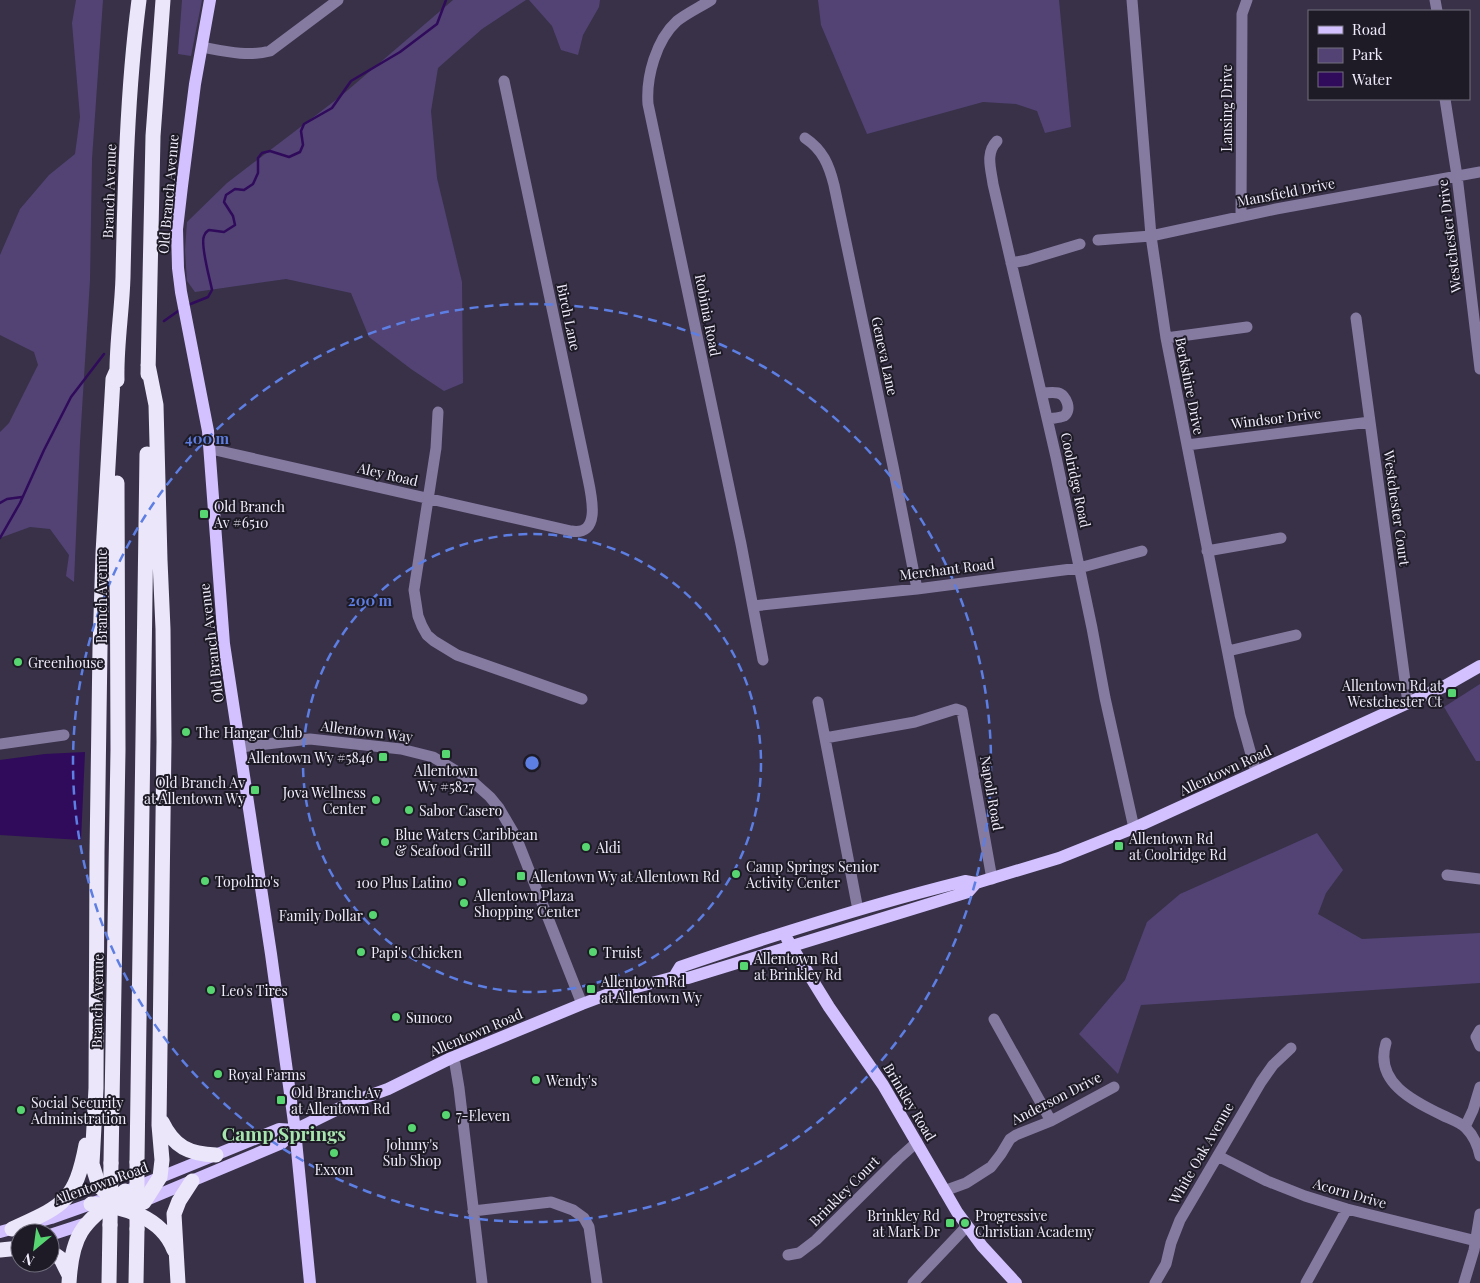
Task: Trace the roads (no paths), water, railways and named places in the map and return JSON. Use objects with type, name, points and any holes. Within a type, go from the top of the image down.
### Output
[{"type":"highway","name":"Branch Avenue","points":[[109,1283],[118,750],[116,370],[123,280],[129,99],[139,0]]},
{"type":"highway","points":[[136,1283],[152,144],[163,0]]},
{"type":"highway","points":[[92,1204],[117,1200],[126,1203],[144,1202],[160,1178],[162,1160],[159,1116],[164,637],[156,405],[148,365]]},
{"type":"highway","points":[[116,370],[113,380],[101,619],[96,1064],[92,1164],[99,1186],[162,1230],[171,1242],[176,1256]]},
{"type":"highway","points":[[6,1231],[55,1208],[66,1200],[74,1188],[86,1142],[96,1064]]},
{"type":"highway","points":[[159,1116],[169,1136],[177,1144],[190,1151],[216,1155]]},
{"type":"highway","points":[[178,1283],[174,1214],[179,1201],[192,1182]]},
{"type":"highway","points":[[69,1279],[76,1238],[87,1223],[117,1200]]},
{"type":"highway","points":[[60,1258],[69,1279]]},
{"type":"main road","name":"Old Branch Avenue","points":[[210,0],[188,140],[177,229],[178,268],[211,449],[223,634],[262,887],[295,1130],[310,1283]]},
{"type":"main road","name":"Allentown Road","points":[[144,1202],[282,1143],[295,1130],[352,1102],[388,1089],[452,1058],[582,1004],[606,995],[674,977],[688,978],[968,892],[976,884],[1059,858],[1134,828],[1408,703],[1480,666]]},
{"type":"main road","name":"Allentown Road","points":[[674,977],[680,967],[783,932],[894,898],[965,881],[976,884]]},
{"type":"main road","name":"Brinkley Road","points":[[783,932],[829,1007],[878,1077],[944,1191],[967,1226],[1016,1283]]},
{"type":"main road","name":"Allentown Road","points":[[117,1200],[160,1178],[279,1129],[295,1130]]},
{"type":"main road","name":"Allentown Road","points":[[6,1231],[92,1204]]},
{"type":"main road","points":[[60,1232],[87,1223]]},
{"type":"street","points":[[202,47],[239,53],[260,54],[270,52],[338,0]]},
{"type":"street","name":"Robinia Road","points":[[710,0],[679,20],[667,32],[648,77],[647,96],[650,119],[687,283],[763,660]]},
{"type":"street","name":"Berkshire Drive","points":[[1132,0],[1151,236],[1166,338],[1206,551],[1243,729],[1256,772]]},
{"type":"street","name":"Lansing Drive","points":[[1241,216],[1242,14],[1246,0]]},
{"type":"street","name":"Birch Lane","points":[[504,81],[592,501],[592,519],[586,529],[577,532],[558,528]]},
{"type":"street","name":"Westchester Drive","points":[[1445,100],[1457,176],[1480,369]]},
{"type":"street","name":"Geneva Lane","points":[[805,138],[816,146],[824,156],[833,180],[894,466],[917,589]]},
{"type":"street","name":"Coolridge Road","points":[[997,141],[990,150],[989,159],[1000,215],[1048,419],[1105,698],[1134,828]]},
{"type":"street","name":"Mansfield Drive","points":[[1098,240],[1151,236],[1241,216],[1480,172]]},
{"type":"street","points":[[1011,263],[1080,244]]},
{"type":"street","name":"Westchester Court","points":[[1356,318],[1408,703]]},
{"type":"street","points":[[1166,338],[1247,327]]},
{"type":"street","points":[[1042,394],[1058,393],[1063,395],[1066,400],[1067,414],[1062,417],[1048,419]]},
{"type":"street","points":[[438,412],[436,448],[414,590],[418,616],[422,626],[427,634],[445,649],[457,655],[582,699]]},
{"type":"street","name":"Windsor Drive","points":[[1187,445],[1370,422]]},
{"type":"street","name":"Aley Road","points":[[211,449],[558,528]]},
{"type":"street","points":[[1206,551],[1281,538]]},
{"type":"street","name":"Merchant Road","points":[[753,606],[917,589],[1079,568],[1142,551]]},
{"type":"street","points":[[1228,651],[1296,635]]},
{"type":"street","points":[[818,702],[858,910]]},
{"type":"street","name":"Napoli Road","points":[[825,738],[921,720],[956,709],[962,711],[992,879]]},
{"type":"street","points":[[0,744],[64,735]]},
{"type":"street","name":"Allentown Way","points":[[240,747],[310,739],[401,749],[433,757],[471,780],[494,802],[516,837],[582,1004]]},
{"type":"street","points":[[1447,875],[1480,879]]},
{"type":"street","points":[[994,1019],[1051,1120]]},
{"type":"street","points":[[1480,1030],[1476,1037],[1480,1046]]},
{"type":"street","points":[[1386,1043],[1383,1060],[1387,1072],[1394,1083],[1414,1101],[1465,1127],[1476,1143],[1480,1156]]},
{"type":"street","name":"White Oak Avenue","points":[[1155,1283],[1166,1264],[1171,1243],[1180,1220],[1236,1122],[1267,1073],[1291,1048]]},
{"type":"street","points":[[452,1058],[455,1064],[459,1088],[482,1283]]},
{"type":"street","name":"Anderson Drive","points":[[944,1191],[966,1183],[991,1166],[1010,1139],[1016,1135],[1051,1120],[1114,1087]]},
{"type":"street","points":[[1465,1127],[1473,1110],[1480,1087]]},
{"type":"street","name":"Brinkley Court","points":[[788,1255],[799,1253],[816,1240],[917,1142]]},
{"type":"street","name":"Acorn Drive","points":[[1218,1156],[1267,1182],[1305,1196],[1347,1209],[1478,1242]]},
{"type":"street","points":[[474,1210],[551,1202],[573,1210],[584,1218],[589,1227],[596,1283]]},
{"type":"street","points":[[1306,1283],[1347,1209]]},
{"type":"street","points":[[1464,1283],[1478,1242],[1480,1214]]},
{"type":"street","points":[[913,1283],[967,1226]]},
{"type":"water","points":[[85,752],[81,840],[0,835],[0,760],[45,754]]},
{"type":"waterway","points":[[188,305],[208,297],[212,290],[203,247],[205,233],[209,230],[224,232],[235,225],[233,216],[224,202],[226,195],[235,189],[244,190],[253,184],[258,173],[258,158],[262,153],[270,151],[289,157],[300,152],[303,145],[301,131],[304,124],[332,108],[351,81],[400,52],[437,24],[446,0]]},
{"type":"waterway","points":[[164,321],[181,309]]},
{"type":"waterway","points":[[0,538],[20,503],[71,397],[104,354]]},
{"type":"waterway","points":[[0,503],[7,499],[22,497]]},
{"type":"place","name":"Old Branch Av #6510","points":[[204,514]]},
{"type":"place","name":"Greenhouse","points":[[18,662]]},
{"type":"place","name":"Allentown Rd at Westchester Ct","points":[[1452,693]]},
{"type":"place","name":"The Hangar Club","points":[[186,732]]},
{"type":"place","name":"Allentown Wy #5827","points":[[446,754]]},
{"type":"place","name":"Allentown Wy #5846","points":[[383,757]]},
{"type":"place","name":"Old Branch Av at Allentown Wy","points":[[255,790]]},
{"type":"place","name":"Jova Wellness Center","points":[[376,800]]},
{"type":"place","name":"Sabor Casero","points":[[409,810]]},
{"type":"place","name":"Blue Waters Caribbean & Seafood Grill","points":[[385,842]]},
{"type":"place","name":"Allentown Rd at Coolridge Rd","points":[[1119,846]]},
{"type":"place","name":"Aldi","points":[[586,847]]},
{"type":"place","name":"Camp Springs Senior Activity Center","points":[[736,874]]},
{"type":"place","name":"Allentown Wy at Allentown Rd","points":[[521,876]]},
{"type":"place","name":"Topolino's","points":[[205,881]]},
{"type":"place","name":"100 Plus Latino","points":[[462,882]]},
{"type":"place","name":"Allentown Plaza Shopping Center","points":[[464,903]]},
{"type":"place","name":"Family Dollar","points":[[373,915]]},
{"type":"place","name":"Papi's Chicken","points":[[361,952]]},
{"type":"place","name":"Truist","points":[[593,952]]},
{"type":"place","name":"Allentown Rd at Brinkley Rd","points":[[744,966]]},
{"type":"place","name":"Allentown Rd at Allentown Wy","points":[[591,989]]},
{"type":"place","name":"Leo's Tires","points":[[211,990]]},
{"type":"place","name":"Sunoco","points":[[396,1017]]},
{"type":"place","name":"Royal Farms","points":[[218,1074]]},
{"type":"place","name":"Wendy's","points":[[536,1080]]},
{"type":"place","name":"Old Branch Av at Allentown Rd","points":[[281,1100]]},
{"type":"place","name":"Social Security Administration","points":[[21,1110]]},
{"type":"place","name":"7-Eleven","points":[[446,1115]]},
{"type":"place","name":"Johnny's Sub Shop","points":[[412,1128]]},
{"type":"place","name":"Exxon","points":[[334,1153]]},
{"type":"place","name":"Brinkley Rd at Mark Dr","points":[[950,1223]]},
{"type":"place","name":"Progressive Christian Academy","points":[[965,1223]]},
{"type":"district","name":"Camp Springs","points":[[284,1133]]}]
